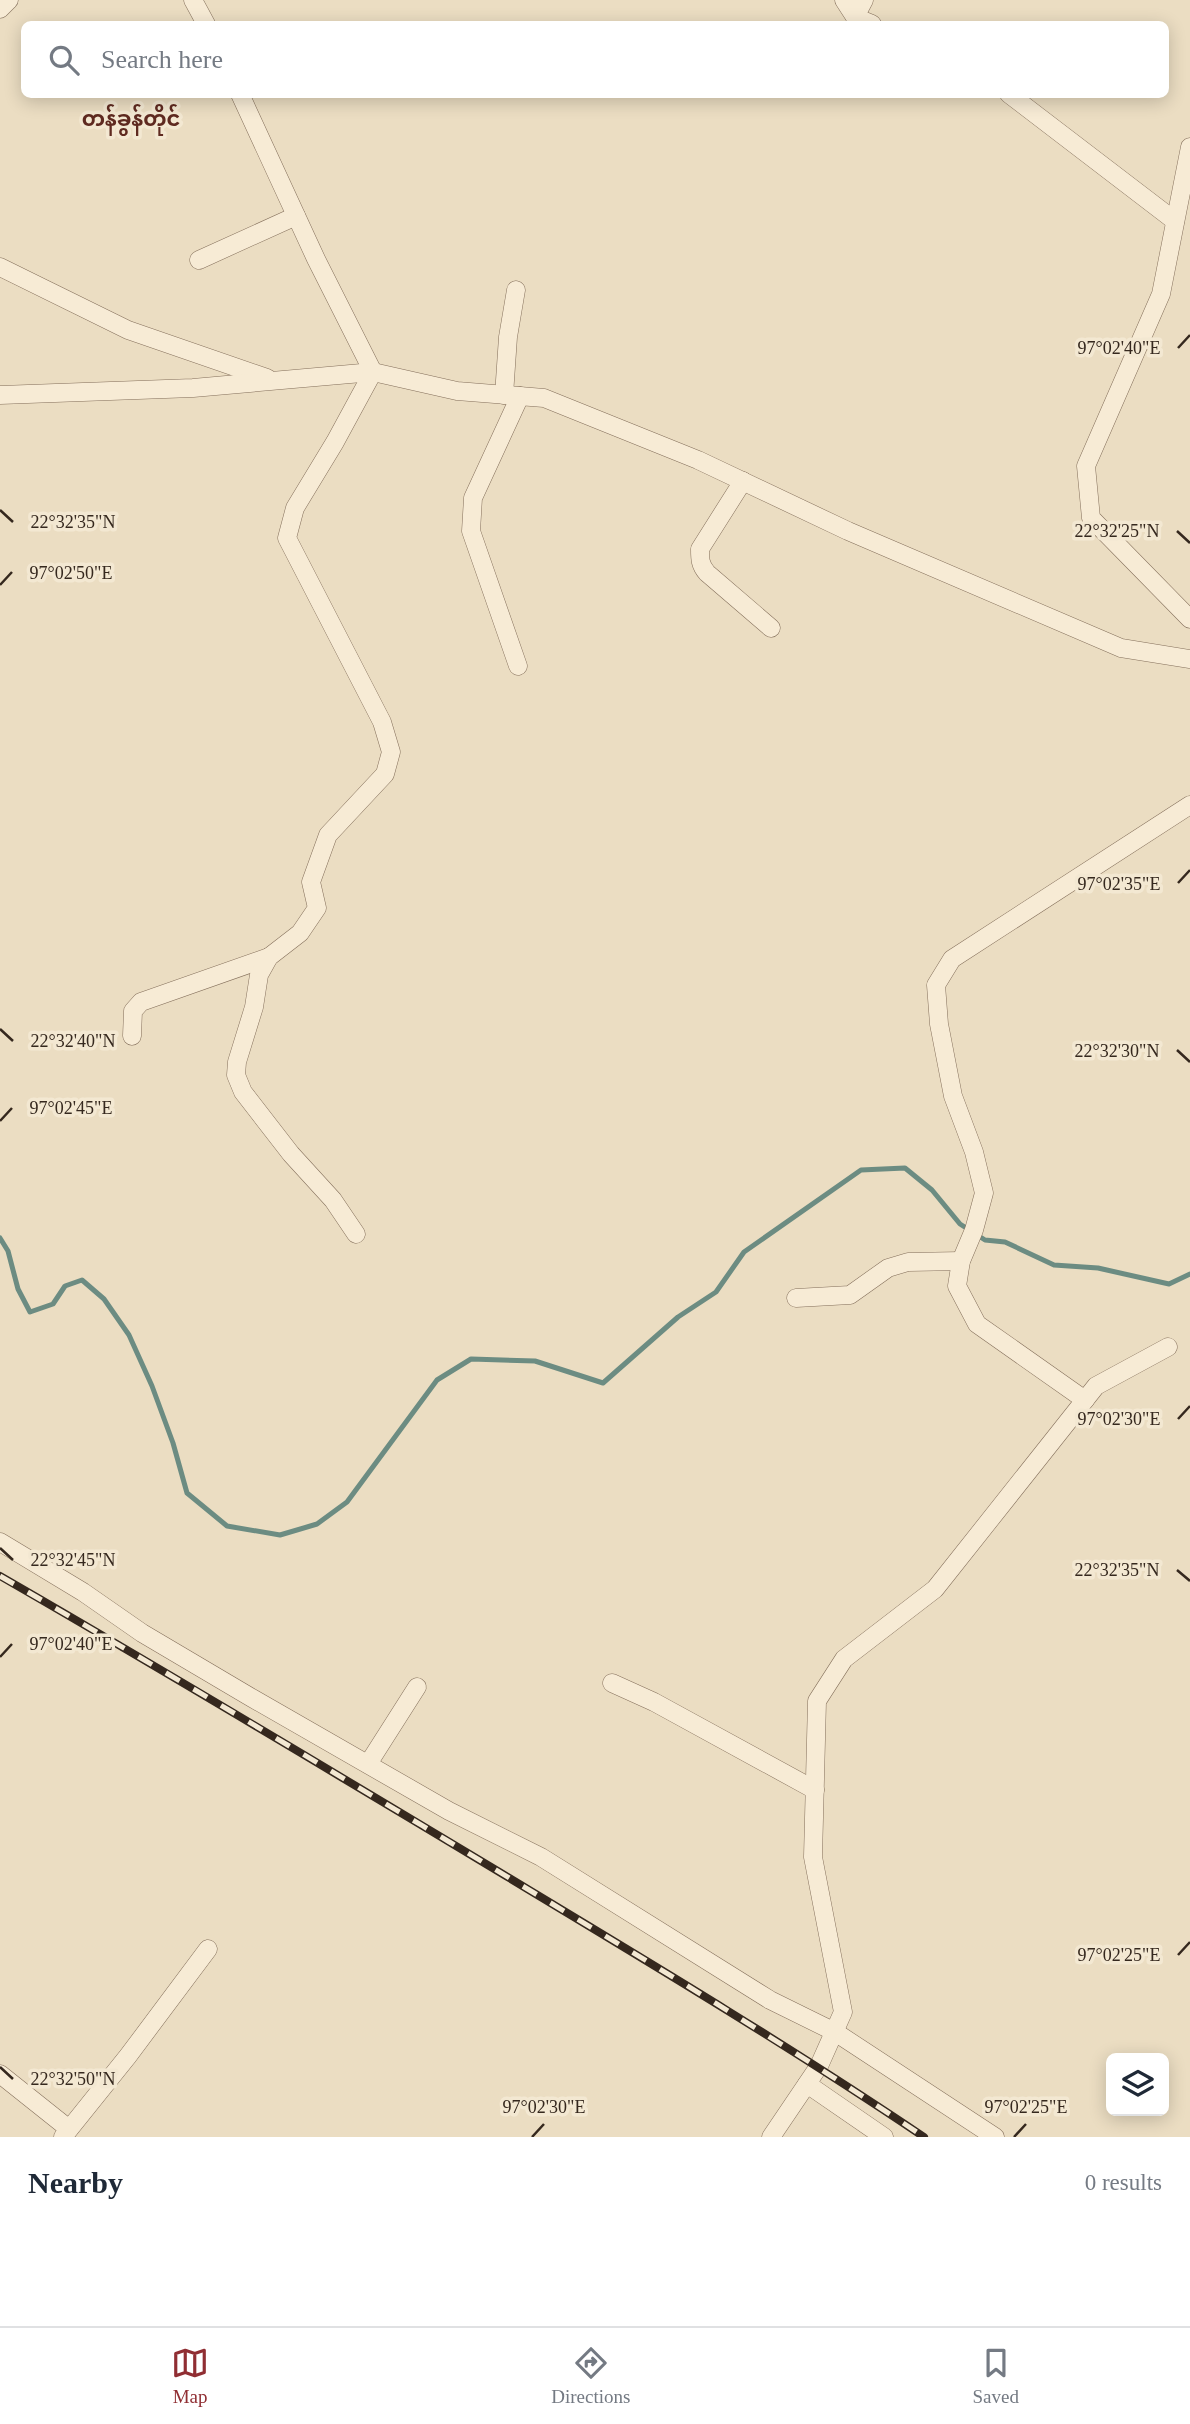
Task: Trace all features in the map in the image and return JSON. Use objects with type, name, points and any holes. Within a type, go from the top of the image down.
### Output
[{"type":"street","points":[[0,9],[9,0]]},
{"type":"street","points":[[193,0],[204,21]]},
{"type":"street","points":[[844,0],[855,16],[866,21]]},
{"type":"street","points":[[855,16],[864,0]]},
{"type":"street","points":[[242,98],[373,372]]},
{"type":"street","points":[[1014,98],[1175,221]]},
{"type":"street","points":[[1190,147],[1161,294],[1086,466],[1091,518],[1190,619]]},
{"type":"street","points":[[199,260],[296,216]]},
{"type":"street","points":[[0,267],[128,330],[275,381]]},
{"type":"street","points":[[516,290],[508,337],[512,396],[473,498],[471,531],[518,666]]},
{"type":"street","points":[[132,1036],[133,1011],[136,1005],[269,957],[300,933],[317,908],[311,881],[328,835],[385,774],[391,752],[382,722],[287,538],[295,508],[373,372]]},
{"type":"street","points":[[0,395],[193,388],[373,372],[457,391],[544,398],[629,430],[848,531],[1121,648],[1190,659]]},
{"type":"street","points":[[743,481],[699,549],[699,559],[707,573],[771,628]]},
{"type":"street","points":[[1085,1400],[977,1324],[957,1286],[961,1261],[984,1192],[974,1152],[953,1096],[939,1024],[936,985],[952,959],[1190,805]]},
{"type":"street","points":[[269,957],[259,975],[254,1007],[237,1062],[236,1074],[243,1092],[290,1154],[333,1200],[356,1234]]},
{"type":"street","points":[[796,1298],[850,1295],[888,1268],[908,1262],[961,1261]]},
{"type":"street","points":[[771,2137],[819,2066],[844,2012],[813,1857],[817,1701],[844,1659],[935,1589],[1096,1386],[1168,1347]]},
{"type":"street","points":[[0,1542],[73,1586],[142,1633],[449,1811],[541,1857],[770,2000],[835,2032],[995,2137]]},
{"type":"street","points":[[612,1683],[653,1702],[815,1790]]},
{"type":"street","points":[[368,1764],[417,1687]]},
{"type":"street","points":[[0,2074],[66,2133],[208,1949]]},
{"type":"street","points":[[807,2084],[884,2137]]},
{"type":"waterway","points":[[0,1238],[8,1251],[18,1289],[30,1312],[53,1304],[65,1286],[82,1280],[104,1299],[129,1335],[152,1386],[173,1443],[187,1493],[227,1526],[280,1535],[317,1524],[347,1502],[437,1380],[471,1359],[535,1361],[603,1383],[678,1317],[716,1292],[744,1252],[861,1170],[905,1168],[932,1190],[960,1224],[985,1240],[1005,1242],[1054,1265],[1098,1268],[1169,1284],[1190,1274]]},
{"type":"railway","points":[[0,1576],[246,1720],[655,1966],[924,2137]]},
{"type":"district","name":"တန်ခွန်တိုင်","points":[[131,119]]}]
